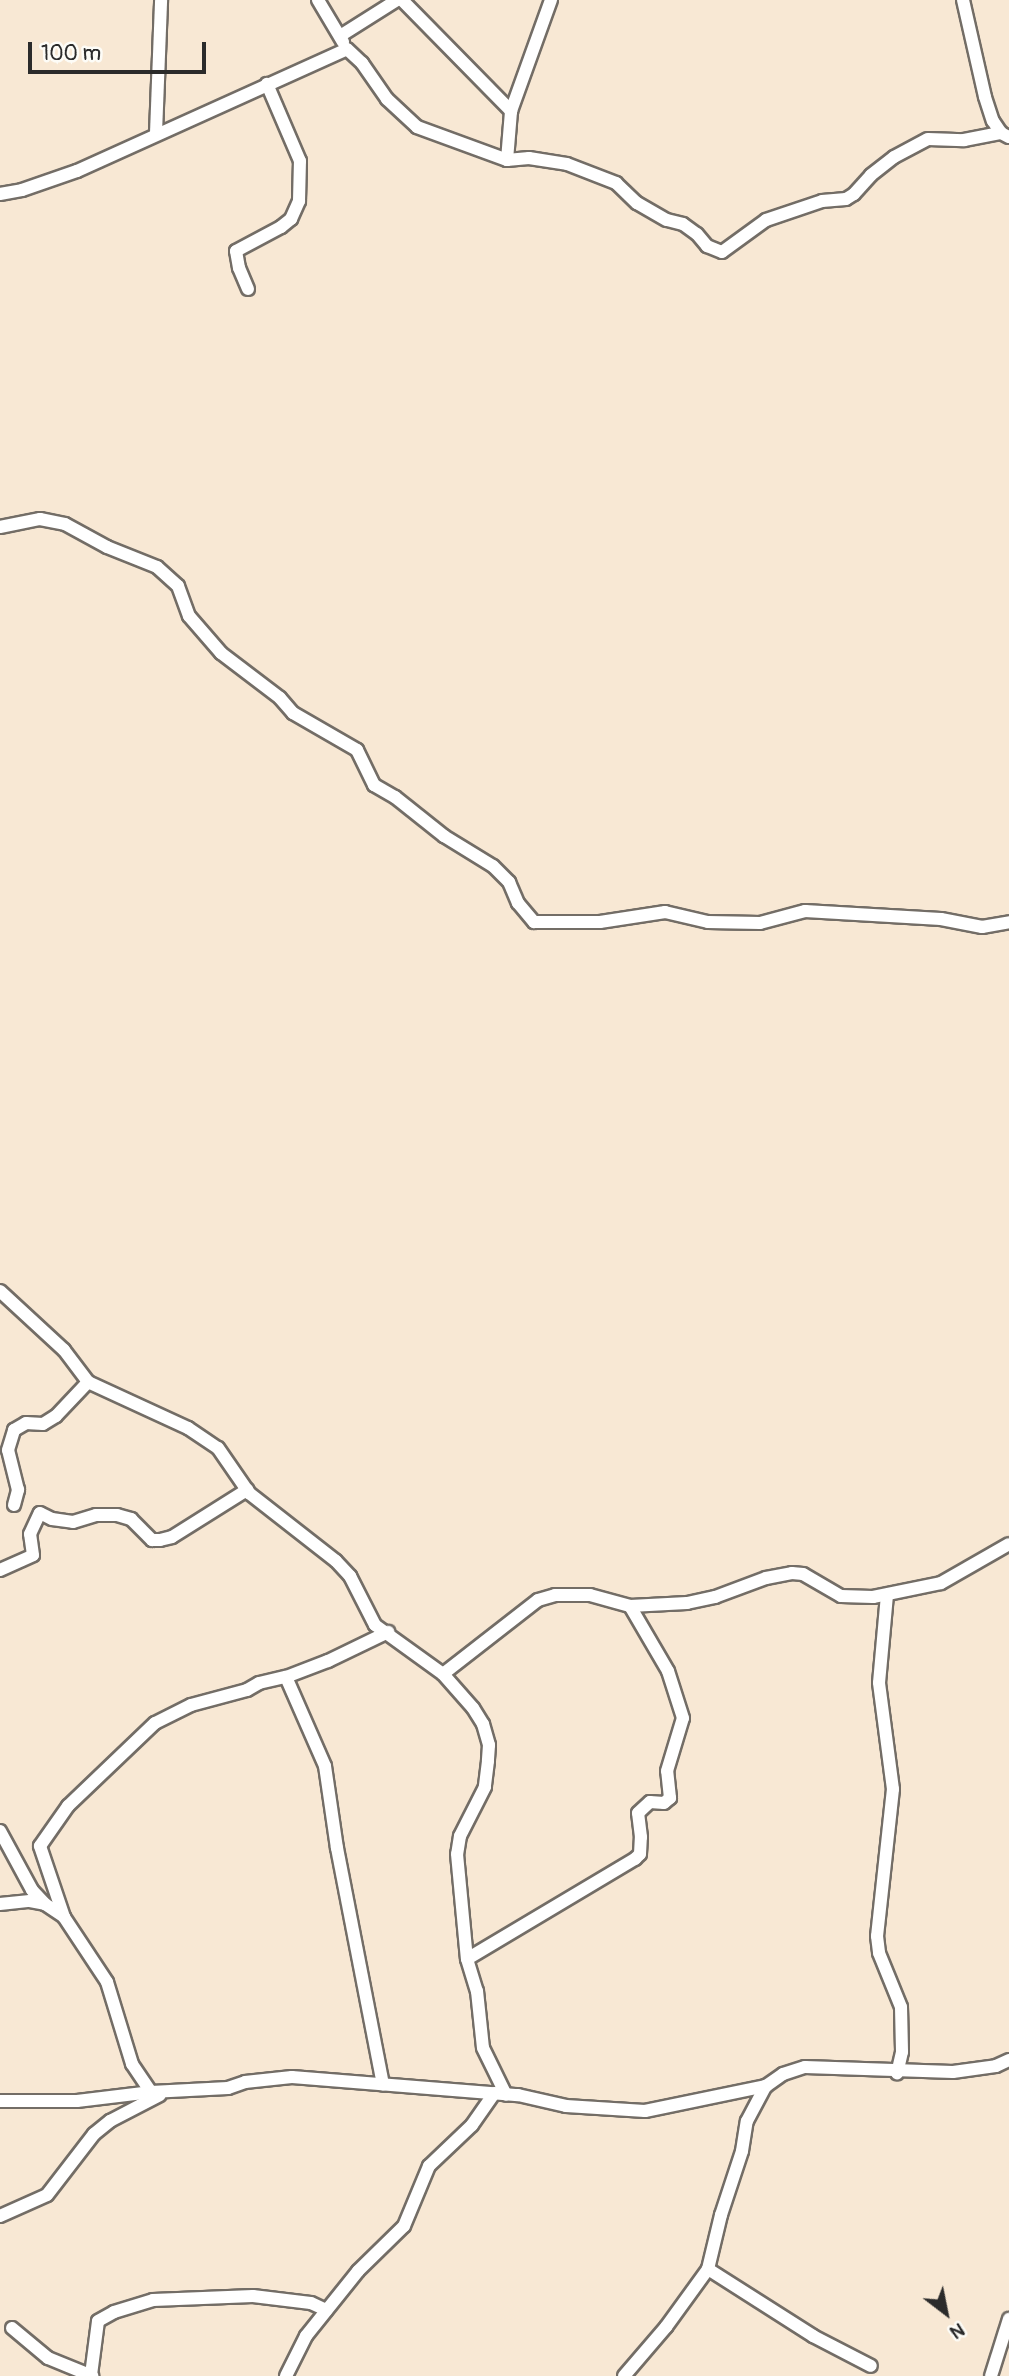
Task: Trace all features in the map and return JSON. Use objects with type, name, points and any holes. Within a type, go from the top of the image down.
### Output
[{"type":"street","points":[[156,133],[161,0]]},
{"type":"street","points":[[318,0],[347,49],[362,63],[387,99],[417,127],[507,160],[529,158],[567,164],[616,183],[637,203],[667,220],[682,224],[697,234],[707,246],[722,252],[766,220],[822,201],[846,199],[854,194],[871,174],[894,157],[928,139],[964,140],[1005,135],[985,97],[963,0]]},
{"type":"street","points":[[340,36],[400,0],[511,111]]},
{"type":"street","points":[[507,160],[511,111],[551,0]]},
{"type":"street","points":[[0,194],[22,190],[77,171],[347,49]]},
{"type":"street","points":[[248,289],[239,268],[236,251],[281,227],[291,219],[299,201],[300,161],[267,84]]},
{"type":"street","points":[[0,527],[40,519],[65,524],[107,547],[157,567],[178,586],[190,616],[220,653],[280,698],[293,713],[357,750],[374,785],[444,836],[493,866],[509,882],[518,904],[534,922],[600,922],[665,912],[708,922],[760,923],[805,911],[942,919],[982,927],[1009,922]]},
{"type":"street","points":[[0,1291],[64,1350],[88,1382],[188,1427],[218,1448],[247,1490],[336,1561],[350,1576],[375,1625],[443,1674],[473,1708],[483,1724],[489,1745],[485,1787],[460,1836],[457,1854],[467,1959],[477,1991],[483,2048],[500,2094]]},
{"type":"street","points":[[14,1505],[18,1490],[8,1450],[14,1430],[26,1423],[43,1424],[56,1416],[88,1382]]},
{"type":"street","points":[[0,1570],[33,1555],[30,1534],[40,1513],[52,1520],[72,1522],[96,1515],[117,1515],[131,1519],[152,1540],[160,1540],[172,1537],[185,1526],[247,1490]]},
{"type":"street","points":[[443,1674],[538,1600],[555,1595],[590,1595],[630,1606],[687,1603],[715,1597],[766,1578],[792,1573],[803,1574],[841,1596],[887,1595],[941,1583],[1009,1544]]},
{"type":"street","points":[[887,1595],[879,1683],[893,1789],[877,1936],[878,1953],[901,2007],[902,2052],[897,2073]]},
{"type":"street","points":[[467,1959],[635,1859],[640,1854],[638,1813],[650,1802],[663,1803],[670,1798],[667,1771],[683,1718],[668,1671],[630,1606]]},
{"type":"street","points":[[151,2092],[132,2064],[107,1982],[64,1917],[40,1846],[68,1806],[155,1723],[191,1705],[286,1677],[388,1632]]},
{"type":"street","points":[[286,1677],[325,1766],[337,1848],[383,2085]]},
{"type":"street","points":[[0,1830],[32,1890],[64,1917]]},
{"type":"street","points":[[0,1905],[30,1901],[46,1904]]},
{"type":"street","points":[[0,2101],[77,2101],[151,2092],[228,2088],[245,2082],[278,2078],[500,2094],[566,2106],[645,2111],[766,2085],[783,2074],[805,2067],[864,2067],[897,2073],[954,2072],[1008,2062]]},
{"type":"street","points":[[624,2376],[666,2327],[708,2269],[721,2215],[742,2151],[747,2121],[766,2085]]},
{"type":"street","points":[[0,2216],[47,2195],[94,2134],[110,2121],[167,2092]]},
{"type":"street","points":[[286,2376],[306,2336],[326,2310],[358,2271],[404,2226],[429,2166],[500,2094]]},
{"type":"street","points":[[708,2269],[813,2336],[871,2365]]},
{"type":"street","points":[[12,2328],[48,2358],[91,2376],[98,2321],[114,2312],[140,2304],[169,2299],[253,2295],[312,2302],[326,2310]]},
{"type":"street","points":[[990,2376],[1009,2319]]}]
